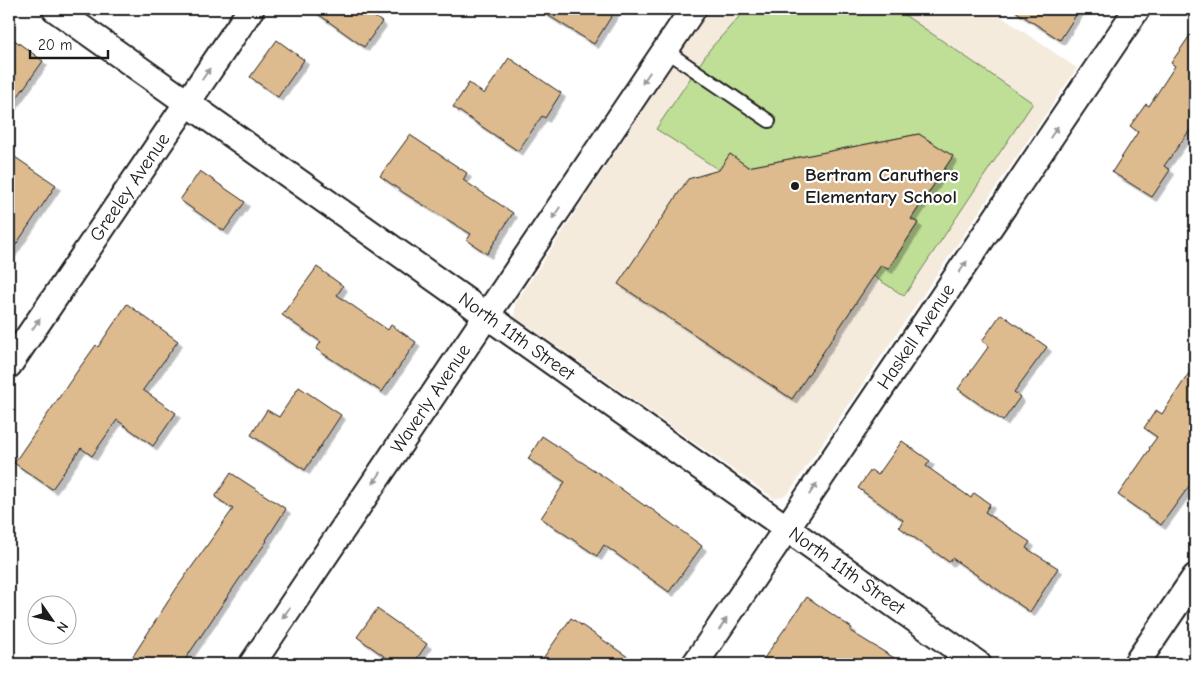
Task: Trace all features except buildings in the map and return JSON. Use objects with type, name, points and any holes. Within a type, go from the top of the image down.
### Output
[{"type":"street","name":"North 11th Street","points":[[55,9],[978,664]]},
{"type":"street","name":"Greeley Avenue","points":[[9,365],[252,9]]},
{"type":"street","name":"Waverly Avenue","points":[[252,664],[693,9]]},
{"type":"street","name":"Haskell Avenue","points":[[695,664],[1137,9]]},
{"type":"street","points":[[1136,664],[1195,577]]},
{"type":"lane","points":[[665,50],[768,121]]},
{"type":"shaded area","name":"Bertram Caruthers Elementary School","points":[[709,9],[990,9],[1077,68],[788,494],[775,499],[515,317],[515,304]]},
{"type":"green space","points":[[746,9],[896,9],[1033,103],[904,296],[873,276],[881,265],[888,269],[918,223],[911,219],[953,156],[919,134],[748,167],[730,154],[719,170],[656,129],[710,49]]},
{"type":"place","name":"Bertram Caruthers Elementary School","points":[[795,186]]}]
